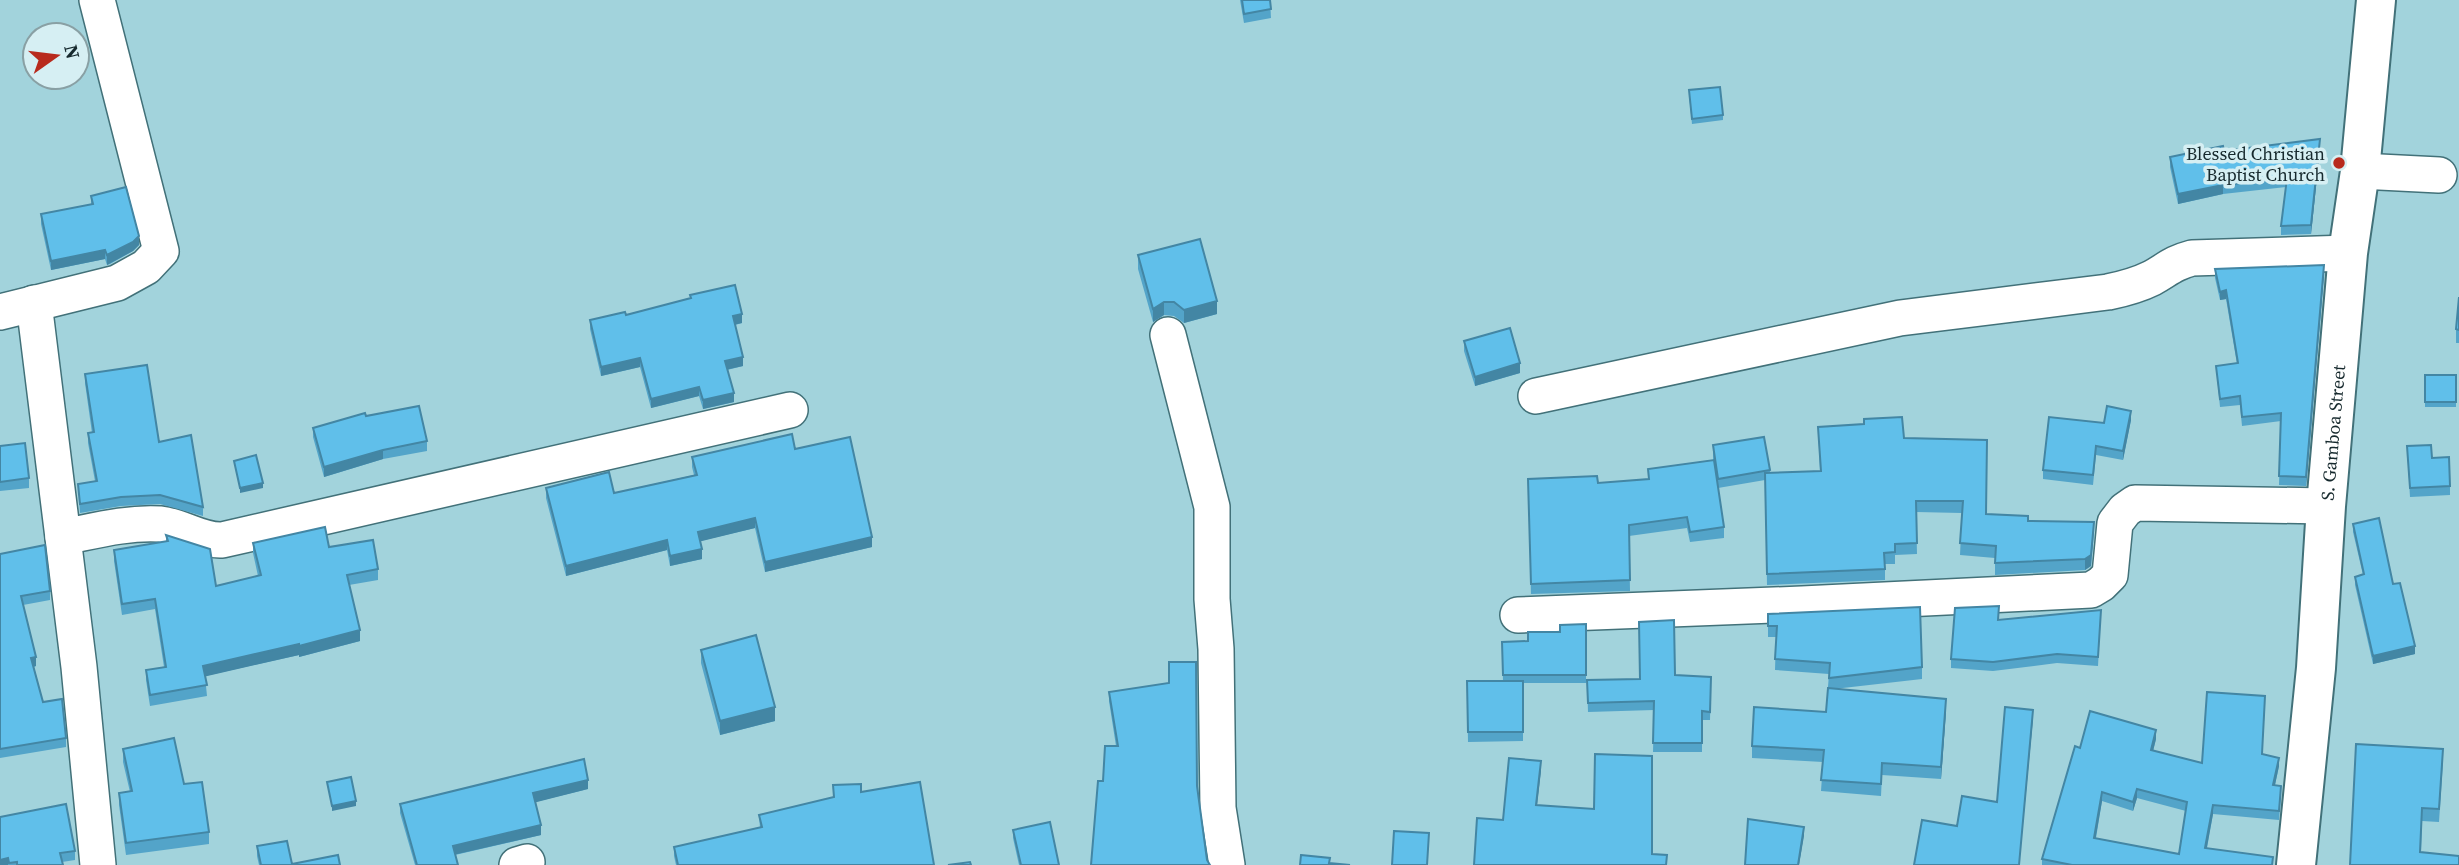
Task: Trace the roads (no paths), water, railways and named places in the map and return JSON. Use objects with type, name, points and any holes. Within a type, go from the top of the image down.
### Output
[{"type":"main road","name":"S. Gamboa Street","points":[[2296,865],[2316,668],[2326,506],[2348,253],[2360,171],[2376,0]]},
{"type":"street","points":[[0,312],[117,283],[146,267],[161,251],[97,0]]},
{"type":"street","points":[[2360,171],[2439,175]]},
{"type":"street","points":[[1536,396],[1900,318],[2108,292],[2131,287],[2152,278],[2175,262],[2192,258],[2348,253]]},
{"type":"street","points":[[34,303],[79,667],[98,865]]},
{"type":"street","points":[[1168,335],[1212,507],[1218,808],[1227,865]]},
{"type":"street","points":[[63,537],[131,525],[162,524],[210,541],[222,540],[790,410]]},
{"type":"street","points":[[1518,615],[2091,590],[2109,575],[2115,523],[2125,510],[2136,503],[2326,506]]},
{"type":"place","name":"Blessed Christian Baptist Church","points":[[2339,163]]}]
